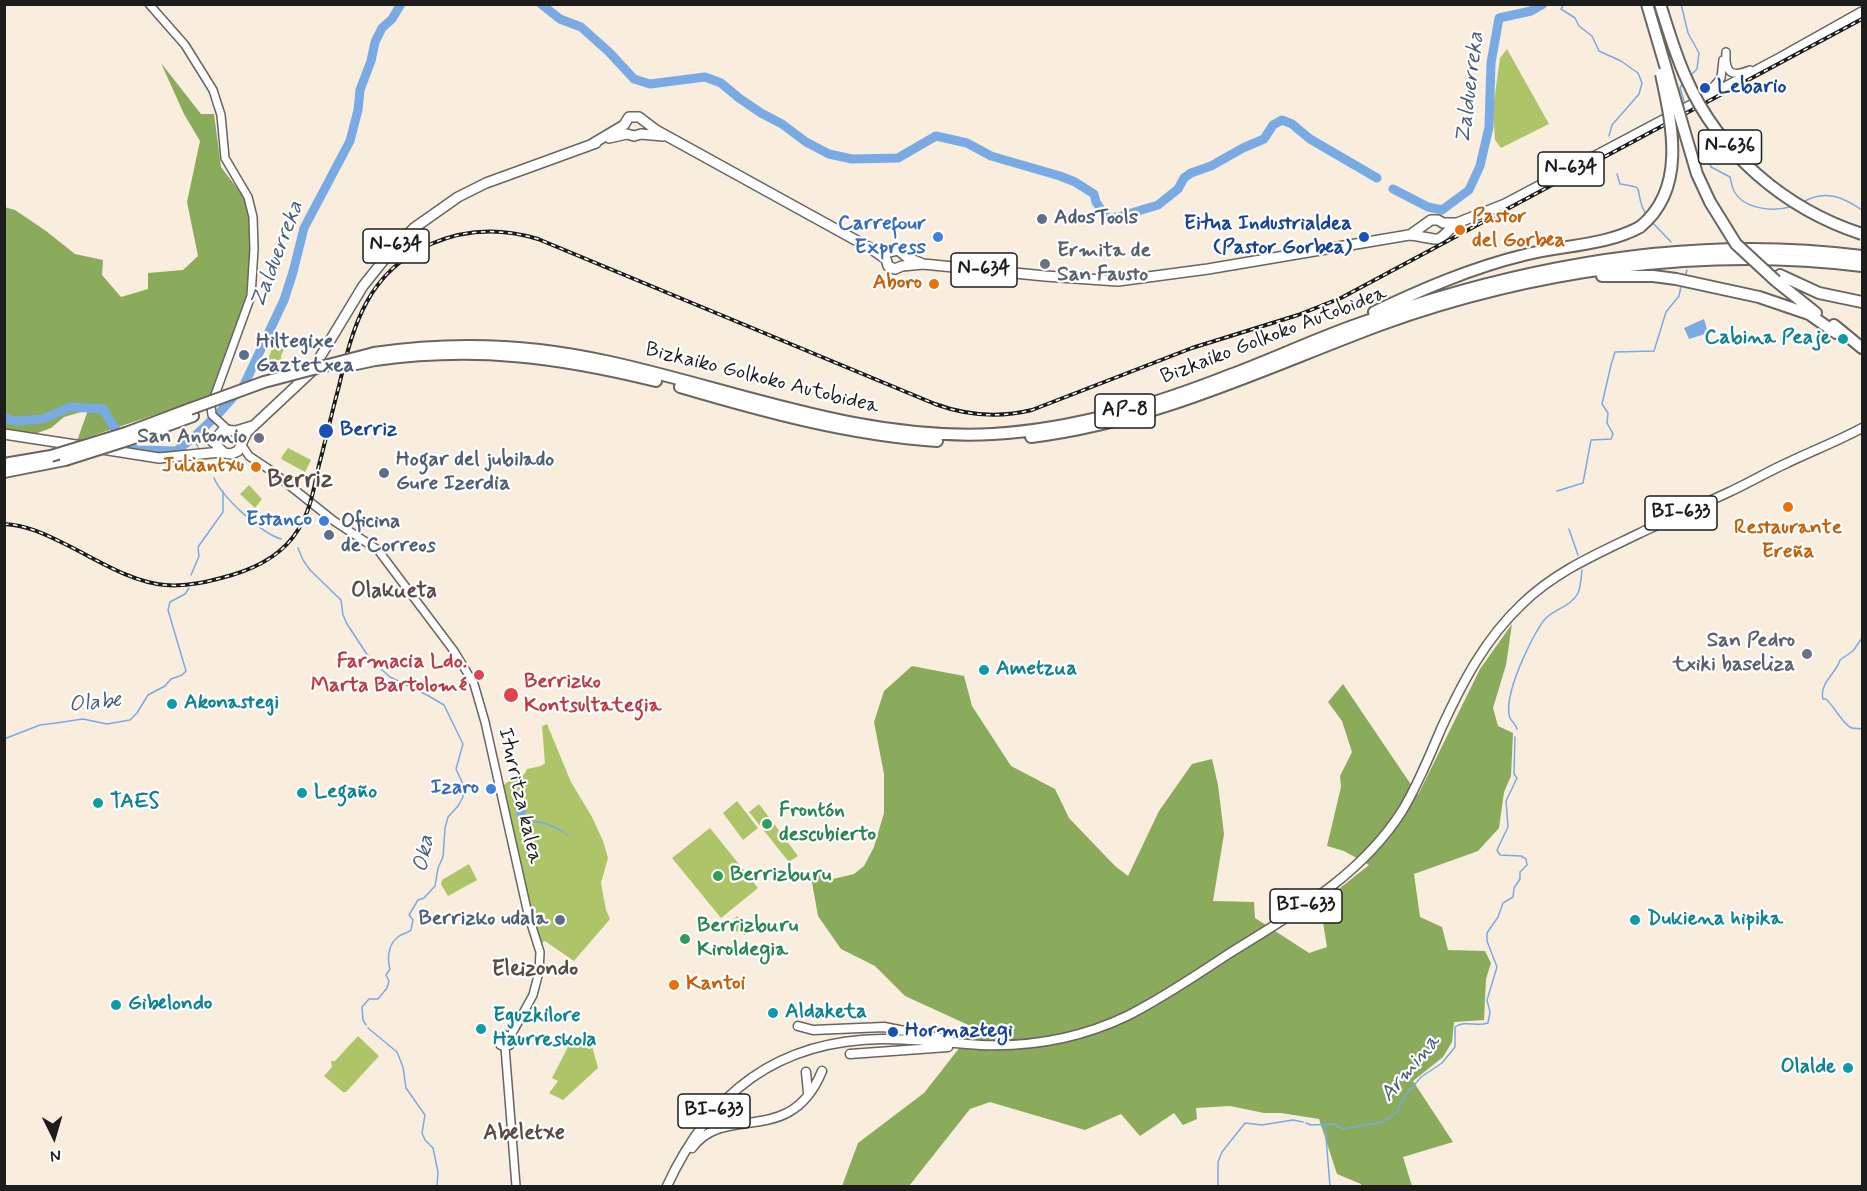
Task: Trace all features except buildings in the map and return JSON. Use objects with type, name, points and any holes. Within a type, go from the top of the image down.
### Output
[{"type":"highway","points":[[1647,4],[1697,174],[1726,229],[1737,244],[1863,350]]},
{"type":"highway","name":"N-636","points":[[1660,4],[1686,78],[1711,121],[1736,154],[1766,182],[1800,206],[1831,222],[1863,234]]},
{"type":"highway","name":"N-634","points":[[888,256],[891,268],[923,264],[1118,281],[1176,274],[1409,235],[1438,239],[1443,228],[1505,204],[1863,12]]},
{"type":"highway","points":[[1304,344],[1455,275],[1526,254],[1618,236],[1640,226],[1650,218],[1663,202],[1672,168],[1670,117],[1658,61],[1654,27]]},
{"type":"highway","name":"N-634","points":[[626,129],[627,119],[633,116],[639,117],[670,138],[888,256]]},
{"type":"highway","points":[[641,134],[644,122]]},
{"type":"highway","name":"N-634","points":[[626,129],[634,136],[653,134],[670,138]]},
{"type":"highway","name":"N-634","points":[[4,434],[159,458],[221,452],[235,453],[247,432],[311,372],[363,286],[391,251],[414,228],[458,197],[486,183],[626,129]]},
{"type":"highway","name":"N-634","points":[[1409,235],[1434,219],[1443,228]]},
{"type":"highway","points":[[1426,224],[1425,231],[1428,237]]},
{"type":"highway","points":[[1703,251],[1784,247],[1863,250]]},
{"type":"highway","name":"N-634","points":[[888,256],[898,250],[923,264]]},
{"type":"highway","name":"Bizkaiko Golkoko Autobidea","points":[[4,472],[64,460],[264,389],[374,357],[442,345],[493,345],[542,349],[610,362],[836,420],[905,431],[956,434],[1021,432],[1096,419],[1207,384],[1304,344],[1395,311],[1501,279],[1600,261],[1703,251],[1807,251],[1863,256]]},
{"type":"highway","points":[[902,266],[905,258],[903,254]]},
{"type":"highway","name":"Bizkaiko Golkoko Autobidea","points":[[374,357],[443,353],[542,357],[608,369],[814,424],[857,432],[947,442],[991,441],[1061,434],[1122,420],[1197,397],[1420,311],[1507,288],[1606,269],[1711,260],[1800,260],[1863,266]]},
{"type":"highway","points":[[1548,280],[1653,276],[1696,283],[1791,306],[1809,314],[1836,333]]},
{"type":"highway","points":[[1778,278],[1819,293],[1863,302]]},
{"type":"highway","points":[[1852,344],[1863,350]]},
{"type":"highway","name":"N-634","points":[[189,455],[207,448],[225,432],[246,428],[260,422]]},
{"type":"highway","points":[[221,452],[217,446],[225,432],[242,442]]},
{"type":"highway","name":"Bizkaiko Golkoko Autobidea","points":[[4,464],[51,456],[127,436]]},
{"type":"main road","name":"BI-633","points":[[667,1186],[687,1148],[713,1112],[744,1083],[772,1065],[805,1050],[840,1042],[862,1040],[908,1040],[980,1045],[1035,1043],[1078,1034],[1109,1024],[1153,1002],[1311,902],[1353,870],[1392,824],[1413,791],[1478,657],[1499,629],[1535,592],[1595,554],[1863,428]]},
{"type":"main road","points":[[798,1026],[813,1029],[884,1027],[939,1036],[962,1044]]},
{"type":"main road","points":[[850,1054],[980,1045]]},
{"type":"main road","points":[[674,1172],[682,1165],[694,1144],[708,1133],[780,1117],[799,1105],[812,1089],[822,1071]]},
{"type":"main road","points":[[807,1072],[808,1092]]},
{"type":"street","points":[[149,4],[185,45],[213,90],[221,115],[225,158],[248,197],[253,217],[254,249],[251,296],[211,406],[214,418],[225,432]]},
{"type":"street","points":[[1705,96],[1721,78],[1722,62],[1726,52],[1726,67],[1736,74],[1780,58]]},
{"type":"street","name":"Iturritza kalea","points":[[242,442],[246,452],[334,521],[378,550],[462,663],[479,697],[528,914],[540,952],[538,982],[533,994],[510,1037],[505,1035],[499,1038],[500,1045],[505,1047],[516,1186]]},
{"type":"street","name":"Iturritza kalea","points":[[235,453],[256,459]]},
{"type":"green space","points":[[1507,49],[1549,124],[1501,148],[1495,140],[1493,109],[1500,58]]},
{"type":"green space","points":[[161,63],[201,114],[214,114],[221,167],[247,201],[251,243],[244,308],[210,396],[77,441],[88,410],[64,417],[51,428],[32,435],[5,431],[4,207],[15,210],[75,254],[103,260],[102,275],[121,297],[148,289],[148,273],[183,270],[198,256],[187,202],[200,141],[184,114]]},
{"type":"green space","points":[[274,344],[284,349],[281,356],[282,365],[271,371],[263,371]]},
{"type":"green space","points":[[288,448],[311,460],[305,472],[281,458]]},
{"type":"green space","points":[[249,485],[262,499],[255,508],[240,494]]},
{"type":"green space","points":[[1512,624],[1506,665],[1493,708],[1498,726],[1513,733],[1511,776],[1504,792],[1499,828],[1478,851],[1414,874],[1420,917],[1442,927],[1448,950],[1485,951],[1491,963],[1486,979],[1484,1020],[1454,1022],[1452,1042],[1443,1057],[1413,1081],[1453,1142],[1403,1157],[1412,1186],[1361,1186],[1337,1174],[1319,1119],[1281,1113],[1264,1113],[1230,1106],[1196,1108],[1197,1119],[1183,1125],[1174,1113],[1140,1136],[1121,1114],[1085,1130],[990,1102],[970,1109],[909,1186],[842,1186],[858,1143],[924,1093],[975,1028],[905,996],[875,966],[841,949],[818,916],[810,871],[816,871],[833,879],[854,874],[864,866],[874,847],[884,813],[884,774],[874,722],[884,691],[912,666],[964,676],[972,706],[1011,766],[1055,789],[1069,818],[1115,866],[1128,876],[1159,811],[1192,764],[1212,759],[1218,785],[1224,834],[1213,901],[1254,902],[1255,918],[1309,953],[1327,947],[1320,904],[1369,865],[1344,851],[1327,846],[1341,787],[1340,776],[1352,752],[1342,721],[1328,702],[1343,684],[1418,795],[1480,669]]},
{"type":"green space","points":[[547,724],[571,782],[603,841],[608,858],[601,883],[610,919],[574,961],[545,941],[541,943],[534,924],[503,786],[523,775],[527,769],[545,763],[542,726]]},
{"type":"green space","points":[[737,801],[758,828],[743,840],[723,813]]},
{"type":"green space","name":"Frontón descubierto","points":[[759,804],[798,856],[789,862],[749,812]]},
{"type":"green space","name":"Berrizburu","points":[[710,828],[758,888],[721,918],[672,858]]},
{"type":"green space","points":[[469,864],[477,880],[448,896],[441,884],[442,880]]},
{"type":"green space","points":[[737,916],[749,931],[745,935],[736,931],[730,923]]},
{"type":"green space","points":[[358,1036],[379,1056],[346,1092],[343,1092],[324,1076],[332,1067],[331,1061],[335,1061]]},
{"type":"green space","points":[[569,1045],[592,1046],[598,1068],[563,1100],[549,1093],[558,1081],[552,1078]]},
{"type":"water","points":[[1704,319],[1708,333],[1689,339],[1684,328]]},
{"type":"water","points":[[522,795],[526,814],[522,825],[515,806],[516,799]]},
{"type":"waterway","name":"Zalduerreka","points":[[4,418],[16,421],[43,419],[70,407],[103,409],[126,446],[137,450],[176,451],[220,412],[244,385],[284,300],[304,228],[350,141],[358,110],[360,90],[371,61],[375,42],[382,28],[392,19],[401,4]]},
{"type":"waterway","points":[[541,4],[560,19],[581,27],[634,79],[650,84],[705,77],[721,83],[761,113],[829,154],[852,159],[898,158],[936,136],[967,143],[991,156],[1075,182],[1094,194],[1096,202],[1107,218],[1158,205],[1178,189],[1184,178],[1191,173],[1211,166],[1264,139],[1273,125],[1282,120],[1377,178]]},
{"type":"waterway","name":"Zalduerreka","points":[[1393,189],[1428,207],[1442,210],[1469,190],[1480,166],[1489,127],[1491,63],[1499,18],[1531,11],[1543,4]]},
{"type":"waterway","name":"Armina","points":[[1564,4],[1561,9],[1575,18],[1579,26],[1592,36],[1599,51],[1621,61],[1638,73],[1642,83],[1639,94],[1612,125],[1609,136]]},
{"type":"waterway","points":[[1681,4],[1688,33],[1699,53],[1697,69],[1689,77]]},
{"type":"waterway","points":[[1683,82],[1680,88],[1684,101]]},
{"type":"waterway","points":[[1709,160],[1711,167],[1730,177],[1734,191],[1752,206],[1769,209],[1793,206]]},
{"type":"waterway","name":"Armina","points":[[1617,174],[1620,184],[1638,189],[1646,215]]},
{"type":"waterway","points":[[1803,202],[1819,196],[1834,196],[1862,210]]},
{"type":"waterway","name":"Armina","points":[[1651,221],[1671,242]]},
{"type":"waterway","name":"Armina","points":[[1685,277],[1687,270]]},
{"type":"waterway","name":"Armina","points":[[1557,491],[1583,483],[1591,440],[1611,439],[1613,434],[1607,423],[1608,413],[1602,404],[1615,352],[1654,351],[1666,312],[1679,296],[1681,286]]},
{"type":"waterway","name":"Oka","points":[[193,438],[199,449]]},
{"type":"waterway","name":"Oka","points":[[214,478],[225,495],[243,513],[263,530],[281,539]]},
{"type":"waterway","name":"Olabe","points":[[191,575],[199,556],[198,547],[223,512],[223,491]]},
{"type":"waterway","name":"Armina","points":[[1569,529],[1578,555]]},
{"type":"waterway","name":"Oka","points":[[298,548],[310,570],[341,600],[347,624],[370,659],[390,677],[444,705],[463,744],[456,769],[462,782],[463,797],[448,817],[443,857],[438,868],[435,886],[424,898],[418,900],[409,915],[413,920],[411,930],[395,940],[390,948],[390,969],[386,975],[389,981],[387,988],[378,999],[369,999],[362,1007],[363,1020],[366,1025]]},
{"type":"waterway","name":"Armina","points":[[1517,729],[1510,718],[1509,708],[1510,696],[1520,667],[1533,638],[1545,619],[1567,604],[1578,593],[1582,570]]},
{"type":"waterway","name":"Olabe","points":[[4,739],[40,725],[83,719],[107,724],[130,720],[148,695],[186,671],[168,610],[170,602],[185,594],[189,588]]},
{"type":"waterway","points":[[1862,638],[1853,651],[1840,660],[1822,693],[1823,699],[1829,702],[1846,724],[1852,728],[1862,729]]},
{"type":"waterway","name":"Armina","points":[[1306,1123],[1311,1125],[1333,1124],[1343,1129],[1383,1122],[1397,1112],[1404,1097],[1421,1077],[1442,1063],[1455,1047],[1455,1027],[1463,1024],[1488,1023],[1490,1012],[1487,1000],[1497,967],[1487,941],[1487,933],[1498,917],[1503,903],[1513,897],[1514,888],[1520,879],[1520,872],[1527,865],[1526,859],[1521,856],[1500,855],[1497,850],[1508,827],[1506,801],[1517,778],[1514,774],[1515,737]]},
{"type":"waterway","points":[[524,819],[547,824],[564,832]]},
{"type":"waterway","name":"Oka","points":[[368,1028],[397,1052],[403,1067],[406,1088],[425,1115],[422,1133],[433,1148],[438,1172],[437,1186]]},
{"type":"waterway","name":"Armina","points":[[1218,1186],[1218,1162],[1222,1152],[1245,1123],[1262,1125],[1293,1120],[1303,1122]]},
{"type":"waterway","points":[[1325,1125],[1330,1186]]},
{"type":"railway","points":[[4,524],[20,526],[58,540],[126,575],[152,583],[191,584],[242,572],[261,564],[285,546],[298,530],[306,514],[312,498],[350,342],[367,302],[392,269],[410,255],[431,244],[457,235],[497,232],[538,239],[935,404],[971,413],[996,415],[1020,413],[1192,348],[1298,315],[1341,298],[1862,19]]},
{"type":"place","name":"Lebario","points":[[1705,88]]},
{"type":"place","name":"AdosTools","points":[[1042,219]]},
{"type":"place","name":"Pastor del Gorbea","points":[[1460,230]]},
{"type":"place","name":"Carrefour Express","points":[[938,237]]},
{"type":"place","name":"Eitua Industrialdea (Pastor Gorbea)","points":[[1364,237]]},
{"type":"place","name":"Ermita de San Fausto","points":[[1045,264]]},
{"type":"place","name":"Aboro","points":[[934,284]]},
{"type":"place","name":"Cabina Peaje","points":[[1843,339]]},
{"type":"place","name":"Hiltegixe Gaztetxea","points":[[244,355]]},
{"type":"place","name":"Berriz","points":[[326,431]]},
{"type":"place","name":"San Antonio","points":[[259,438]]},
{"type":"place","name":"Juliantxu","points":[[256,467]]},
{"type":"place","name":"Hogar del jubilado Gure Izerdia","points":[[384,473]]},
{"type":"place","name":"Restaurante Ereña","points":[[1788,507]]},
{"type":"place","name":"Estanco","points":[[324,521]]},
{"type":"place","name":"Oficina de Correos","points":[[329,535]]},
{"type":"place","name":"San Pedro txiki baseliza","points":[[1807,654]]},
{"type":"place","name":"Ametzua","points":[[984,670]]},
{"type":"place","name":"Farmacia Ldo. Marta Bartolomé","points":[[479,675]]},
{"type":"place","name":"Berrizko Kontsultategia","points":[[511,695]]},
{"type":"place","name":"Akonastegi","points":[[172,704]]},
{"type":"place","name":"Izaro","points":[[491,789]]},
{"type":"place","name":"Legaño","points":[[302,793]]},
{"type":"place","name":"TAES","points":[[98,803]]},
{"type":"place","name":"Frontón descubierto","points":[[767,824]]},
{"type":"place","name":"Berrizburu","points":[[718,876]]},
{"type":"place","name":"Berrizko udala","points":[[560,920]]},
{"type":"place","name":"Dukiena hipika","points":[[1635,920]]},
{"type":"place","name":"Berrizburu Kiroldegia","points":[[685,939]]},
{"type":"place","name":"Kantoi","points":[[674,985]]},
{"type":"place","name":"Gibelondo","points":[[116,1005]]},
{"type":"place","name":"Aldaketa","points":[[773,1013]]},
{"type":"place","name":"Eguzkilore Haurreskola","points":[[481,1029]]},
{"type":"place","name":"Hormaztegi","points":[[893,1032]]},
{"type":"place","name":"Olalde","points":[[1848,1068]]},
{"type":"district","name":"Berriz","points":[[300,481]]},
{"type":"district","name":"Olakueta","points":[[394,592]]},
{"type":"district","name":"Eleizondo","points":[[535,970]]},
{"type":"district","name":"Abeletxe","points":[[524,1134]]}]
